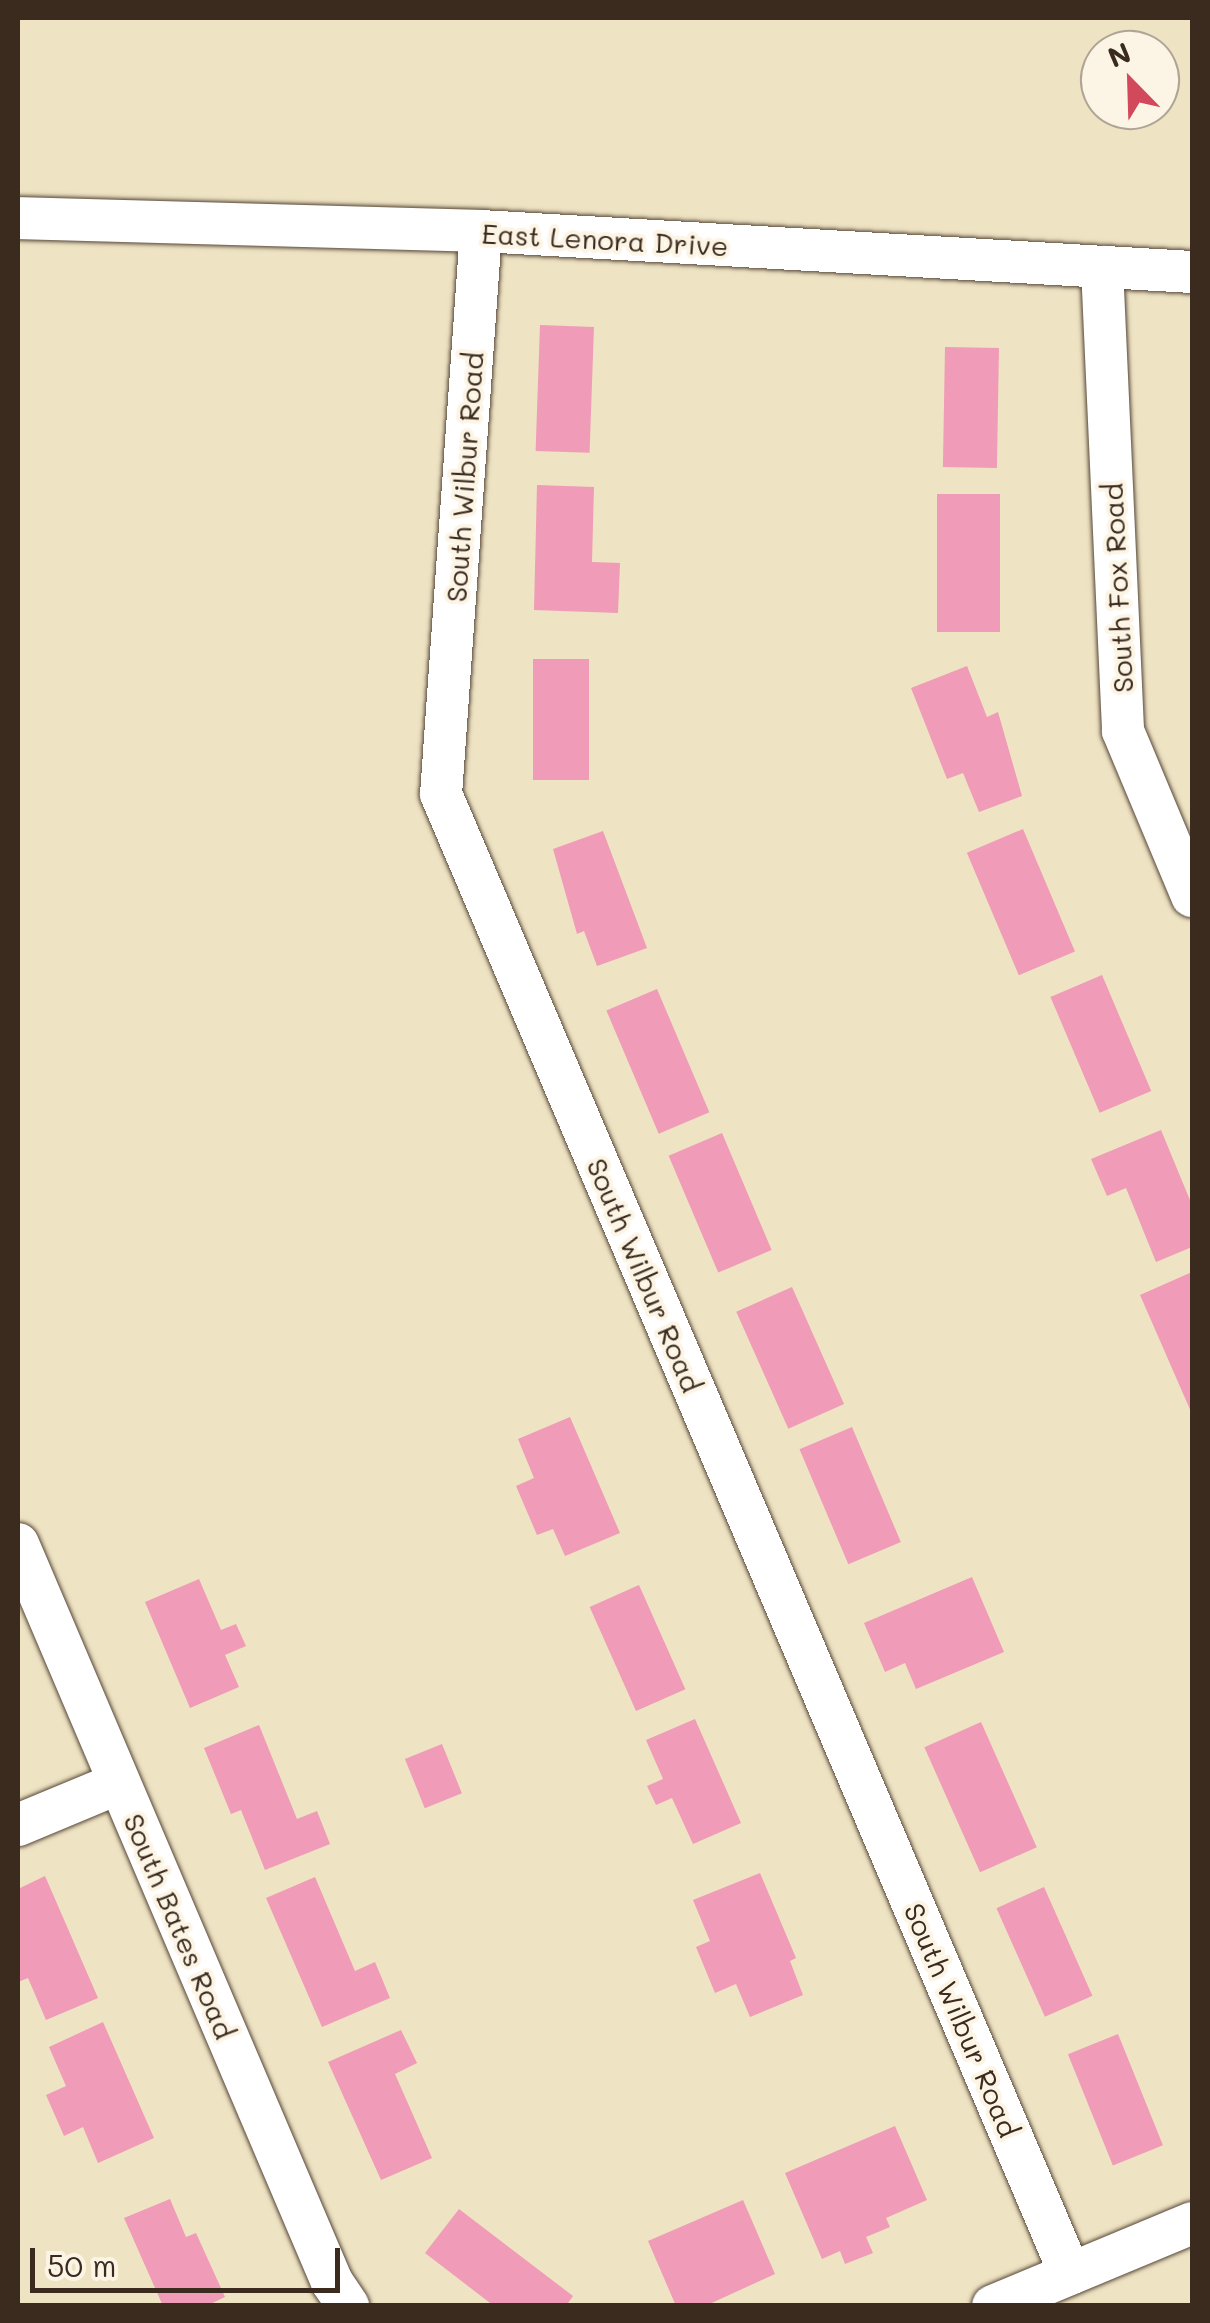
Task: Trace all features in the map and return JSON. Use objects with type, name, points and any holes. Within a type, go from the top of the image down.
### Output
[{"type":"street","name":"East Lenora Drive","points":[[18,218],[481,231],[1192,272]]},
{"type":"street","name":"South Wilbur Road","points":[[481,231],[441,794],[1070,2274]]},
{"type":"street","name":"South Fox Road","points":[[1102,266],[1124,731],[1192,896]]},
{"type":"street","name":"South Bates Road","points":[[18,1544],[332,2282],[348,2306]]},
{"type":"street","points":[[18,1825],[119,1783]]},
{"type":"street","points":[[993,2306],[1192,2222]]},
{"type":"building","points":[[540,325],[594,327],[590,453],[536,451]]},
{"type":"building","points":[[945,347],[999,348],[997,468],[943,467]]},
{"type":"building","points":[[537,485],[594,487],[592,562],[620,563],[618,613],[534,610]]},
{"type":"building","points":[[937,494],[1000,494],[1000,632],[937,632]]},
{"type":"building","points":[[533,659],[589,659],[589,780],[533,780]]},
{"type":"building","points":[[967,666],[987,717],[998,712],[1022,796],[979,812],[963,773],[947,779],[911,688]]},
{"type":"building","points":[[1023,829],[1075,951],[1019,975],[967,853]]},
{"type":"building","points":[[603,831],[647,948],[597,966],[584,931],[577,934],[553,849]]},
{"type":"building","points":[[1102,975],[1151,1091],[1100,1113],[1050,997]]},
{"type":"building","points":[[657,989],[709,1112],[659,1134],[606,1010]]},
{"type":"building","points":[[1161,1130],[1192,1205],[1192,1247],[1156,1262],[1126,1188],[1107,1196],[1091,1159]]},
{"type":"building","points":[[722,1133],[772,1250],[718,1273],[669,1156]]},
{"type":"building","points":[[1192,1272],[1192,1414],[1140,1295]]},
{"type":"building","points":[[792,1287],[844,1404],[788,1429],[736,1312]]},
{"type":"building","points":[[570,1417],[620,1533],[565,1556],[553,1529],[537,1535],[516,1486],[534,1478],[518,1439]]},
{"type":"building","points":[[852,1427],[901,1542],[848,1564],[800,1449]]},
{"type":"building","points":[[972,1577],[1004,1652],[916,1689],[905,1663],[885,1672],[864,1623]]},
{"type":"building","points":[[199,1579],[221,1630],[236,1624],[246,1646],[225,1655],[239,1687],[190,1708],[145,1602]]},
{"type":"building","points":[[639,1585],[685,1689],[636,1711],[590,1607]]},
{"type":"building","points":[[695,1719],[741,1823],[693,1844],[672,1798],[656,1805],[647,1786],[663,1779],[646,1740]]},
{"type":"building","points":[[981,1722],[1037,1847],[980,1872],[924,1747]]},
{"type":"building","points":[[259,1725],[297,1819],[317,1811],[330,1844],[265,1870],[241,1810],[231,1814],[204,1748]]},
{"type":"building","points":[[442,1744],[462,1793],[425,1808],[405,1759]]},
{"type":"building","points":[[760,1873],[796,1958],[790,1961],[803,1995],[750,2017],[736,1984],[715,1993],[696,1947],[710,1941],[693,1900]]},
{"type":"building","points":[[45,1876],[98,1998],[46,2020],[28,1978],[18,1982],[18,1889]]},
{"type":"building","points":[[315,1877],[355,1971],[375,1962],[390,1998],[322,2027],[266,1898]]},
{"type":"building","points":[[1044,1887],[1092,1996],[1045,2017],[996,1908]]},
{"type":"building","points":[[103,2022],[154,2138],[98,2163],[83,2127],[64,2136],[46,2095],[66,2086],[49,2047]]},
{"type":"building","points":[[401,2030],[417,2063],[395,2074],[432,2158],[381,2180],[328,2062]]},
{"type":"building","points":[[1118,2034],[1163,2145],[1113,2165],[1068,2054]]},
{"type":"building","points":[[895,2126],[927,2200],[886,2218],[890,2227],[866,2237],[873,2253],[845,2264],[840,2251],[822,2259],[785,2173]]},
{"type":"building","points":[[170,2199],[186,2237],[196,2233],[225,2297],[206,2306],[163,2306],[124,2218]]},
{"type":"building","points":[[743,2200],[775,2274],[705,2306],[676,2306],[648,2241]]},
{"type":"building","points":[[459,2209],[573,2296],[566,2306],[494,2306],[425,2253]]}]
